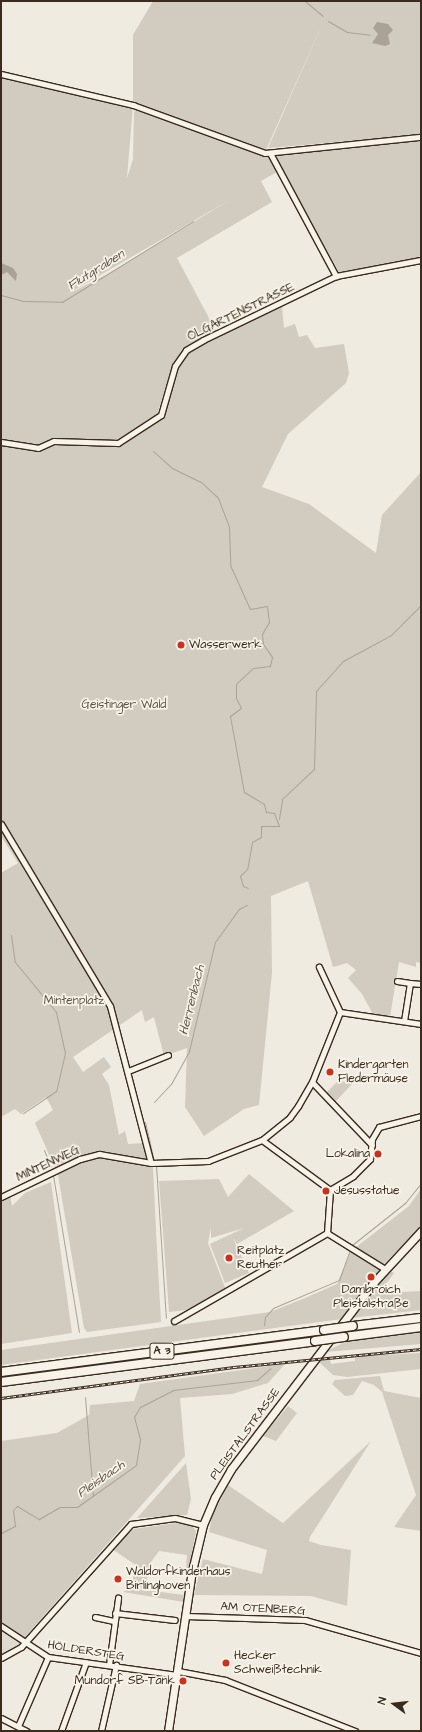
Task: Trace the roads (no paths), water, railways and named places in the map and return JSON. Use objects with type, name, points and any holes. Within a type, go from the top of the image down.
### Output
[{"type":"highway","name":"A 3","points":[[1,1372],[421,1318]]},
{"type":"highway","name":"A 3","points":[[1,1382],[421,1327]]},
{"type":"main road","name":"PLEISTALSTRASSE","points":[[168,1731],[186,1616],[203,1525],[231,1468],[385,1269],[421,1231]]},
{"type":"street","points":[[1,74],[120,101],[270,153],[421,137]]},
{"type":"street","points":[[270,153],[336,276]]},
{"type":"street","name":"ÖLGARTENSTRASSE","points":[[1,442],[38,448],[54,441],[111,445],[128,438],[162,415],[175,366],[186,350],[336,276],[421,260]]},
{"type":"street","points":[[1,824],[60,920],[110,1006],[152,1163]]},
{"type":"street","points":[[319,967],[340,1012],[421,1024]]},
{"type":"street","points":[[397,980],[421,984]]},
{"type":"street","points":[[404,1021],[410,983]]},
{"type":"street","name":"MINTENWEG","points":[[1,1197],[80,1159],[99,1154],[152,1163],[208,1161],[262,1140],[290,1118],[312,1082],[340,1012]]},
{"type":"street","points":[[128,1071],[168,1055]]},
{"type":"street","points":[[312,1082],[372,1145]]},
{"type":"street","points":[[327,1233],[330,1190],[370,1159],[372,1145],[379,1127],[421,1116]]},
{"type":"street","points":[[262,1140],[330,1190]]},
{"type":"street","points":[[327,1233],[385,1269]]},
{"type":"street","points":[[174,1321],[327,1233]]},
{"type":"street","points":[[1,1658],[25,1644],[118,1534],[131,1524],[175,1518],[203,1525]]},
{"type":"street","points":[[108,1665],[118,1598]]},
{"type":"street","points":[[115,1613],[175,1620]]},
{"type":"street","name":"AM OTENBERG","points":[[186,1616],[305,1620],[421,1653]]},
{"type":"street","points":[[96,1617],[114,1621]]},
{"type":"street","name":"HÖLDERSTEG","points":[[1,1626],[25,1644],[48,1657],[225,1680],[355,1731]]},
{"type":"street","points":[[18,1726],[48,1657]]},
{"type":"street","points":[[61,1731],[86,1662]]},
{"type":"street","points":[[101,1731],[116,1665]]},
{"type":"street","points":[[1,1718],[27,1731]]},
{"type":"waterway","points":[[305,1],[323,16]]},
{"type":"waterway","points":[[328,21],[347,32],[370,35]]},
{"type":"waterway","name":"Flutgraben","points":[[1,295],[23,301],[62,302],[193,221]]},
{"type":"waterway","name":"Herrenbach","points":[[153,451],[172,468],[201,482],[218,498],[229,527],[230,565],[250,609],[267,606],[269,622],[262,634],[263,644],[272,657],[270,666],[253,668],[236,684],[236,698],[241,708],[230,716],[244,792],[264,804],[266,812],[274,813],[279,826],[261,826],[261,837],[252,842],[247,869],[240,876],[243,886],[248,888]]},
{"type":"waterway","points":[[279,819],[282,799],[314,769],[316,691],[343,661],[391,635],[421,605]]},
{"type":"waterway","name":"Herrenbach","points":[[154,1102],[171,1084],[189,1051],[215,942],[239,909],[247,905]]},
{"type":"waterway","points":[[11,935],[15,962],[56,1012],[65,1053],[56,1091],[23,1113]]},
{"type":"waterway","name":"Herrenbach","points":[[145,1122],[154,1160]]},
{"type":"waterway","points":[[44,1150],[51,1167]]},
{"type":"waterway","name":"Herrenbach","points":[[156,1165],[166,1318]]},
{"type":"waterway","points":[[53,1175],[79,1332]]},
{"type":"waterway","name":"Pleisbach","points":[[352,1245],[405,1203],[421,1183]]},
{"type":"waterway","name":"Pleisbach","points":[[264,1325],[265,1317],[273,1308],[339,1280],[350,1250]]},
{"type":"waterway","name":"Pleisbach","points":[[1,1533],[15,1526],[13,1510],[17,1506],[39,1519],[60,1507],[77,1507],[136,1465],[140,1439],[134,1417],[140,1407],[173,1390],[257,1380],[271,1368]]},
{"type":"waterway","points":[[85,1397],[93,1496]]},
{"type":"railway","points":[[1,1398],[234,1367],[421,1349]]},
{"type":"place","name":"Wasserwerk","points":[[181,645]]},
{"type":"place","name":"Kindergarten Fledermäuse","points":[[330,1072]]},
{"type":"place","name":"Lokalina","points":[[378,1154]]},
{"type":"place","name":"Jesusstatue","points":[[326,1191]]},
{"type":"place","name":"Reitplatz Reuther","points":[[229,1258]]},
{"type":"place","name":"Dambroich Pleistalstraße","points":[[371,1277]]},
{"type":"place","name":"Waldorfkinderhaus Birlinghoven","points":[[118,1579]]},
{"type":"place","name":"Hecker Schweißtechnik","points":[[226,1663]]},
{"type":"place","name":"Mundorf SB-Tank","points":[[183,1681]]},
{"type":"park label","name":"Geistinger Wald","points":[[124,705]]},
{"type":"park label","name":"Mintenplatz","points":[[74,1001]]}]
